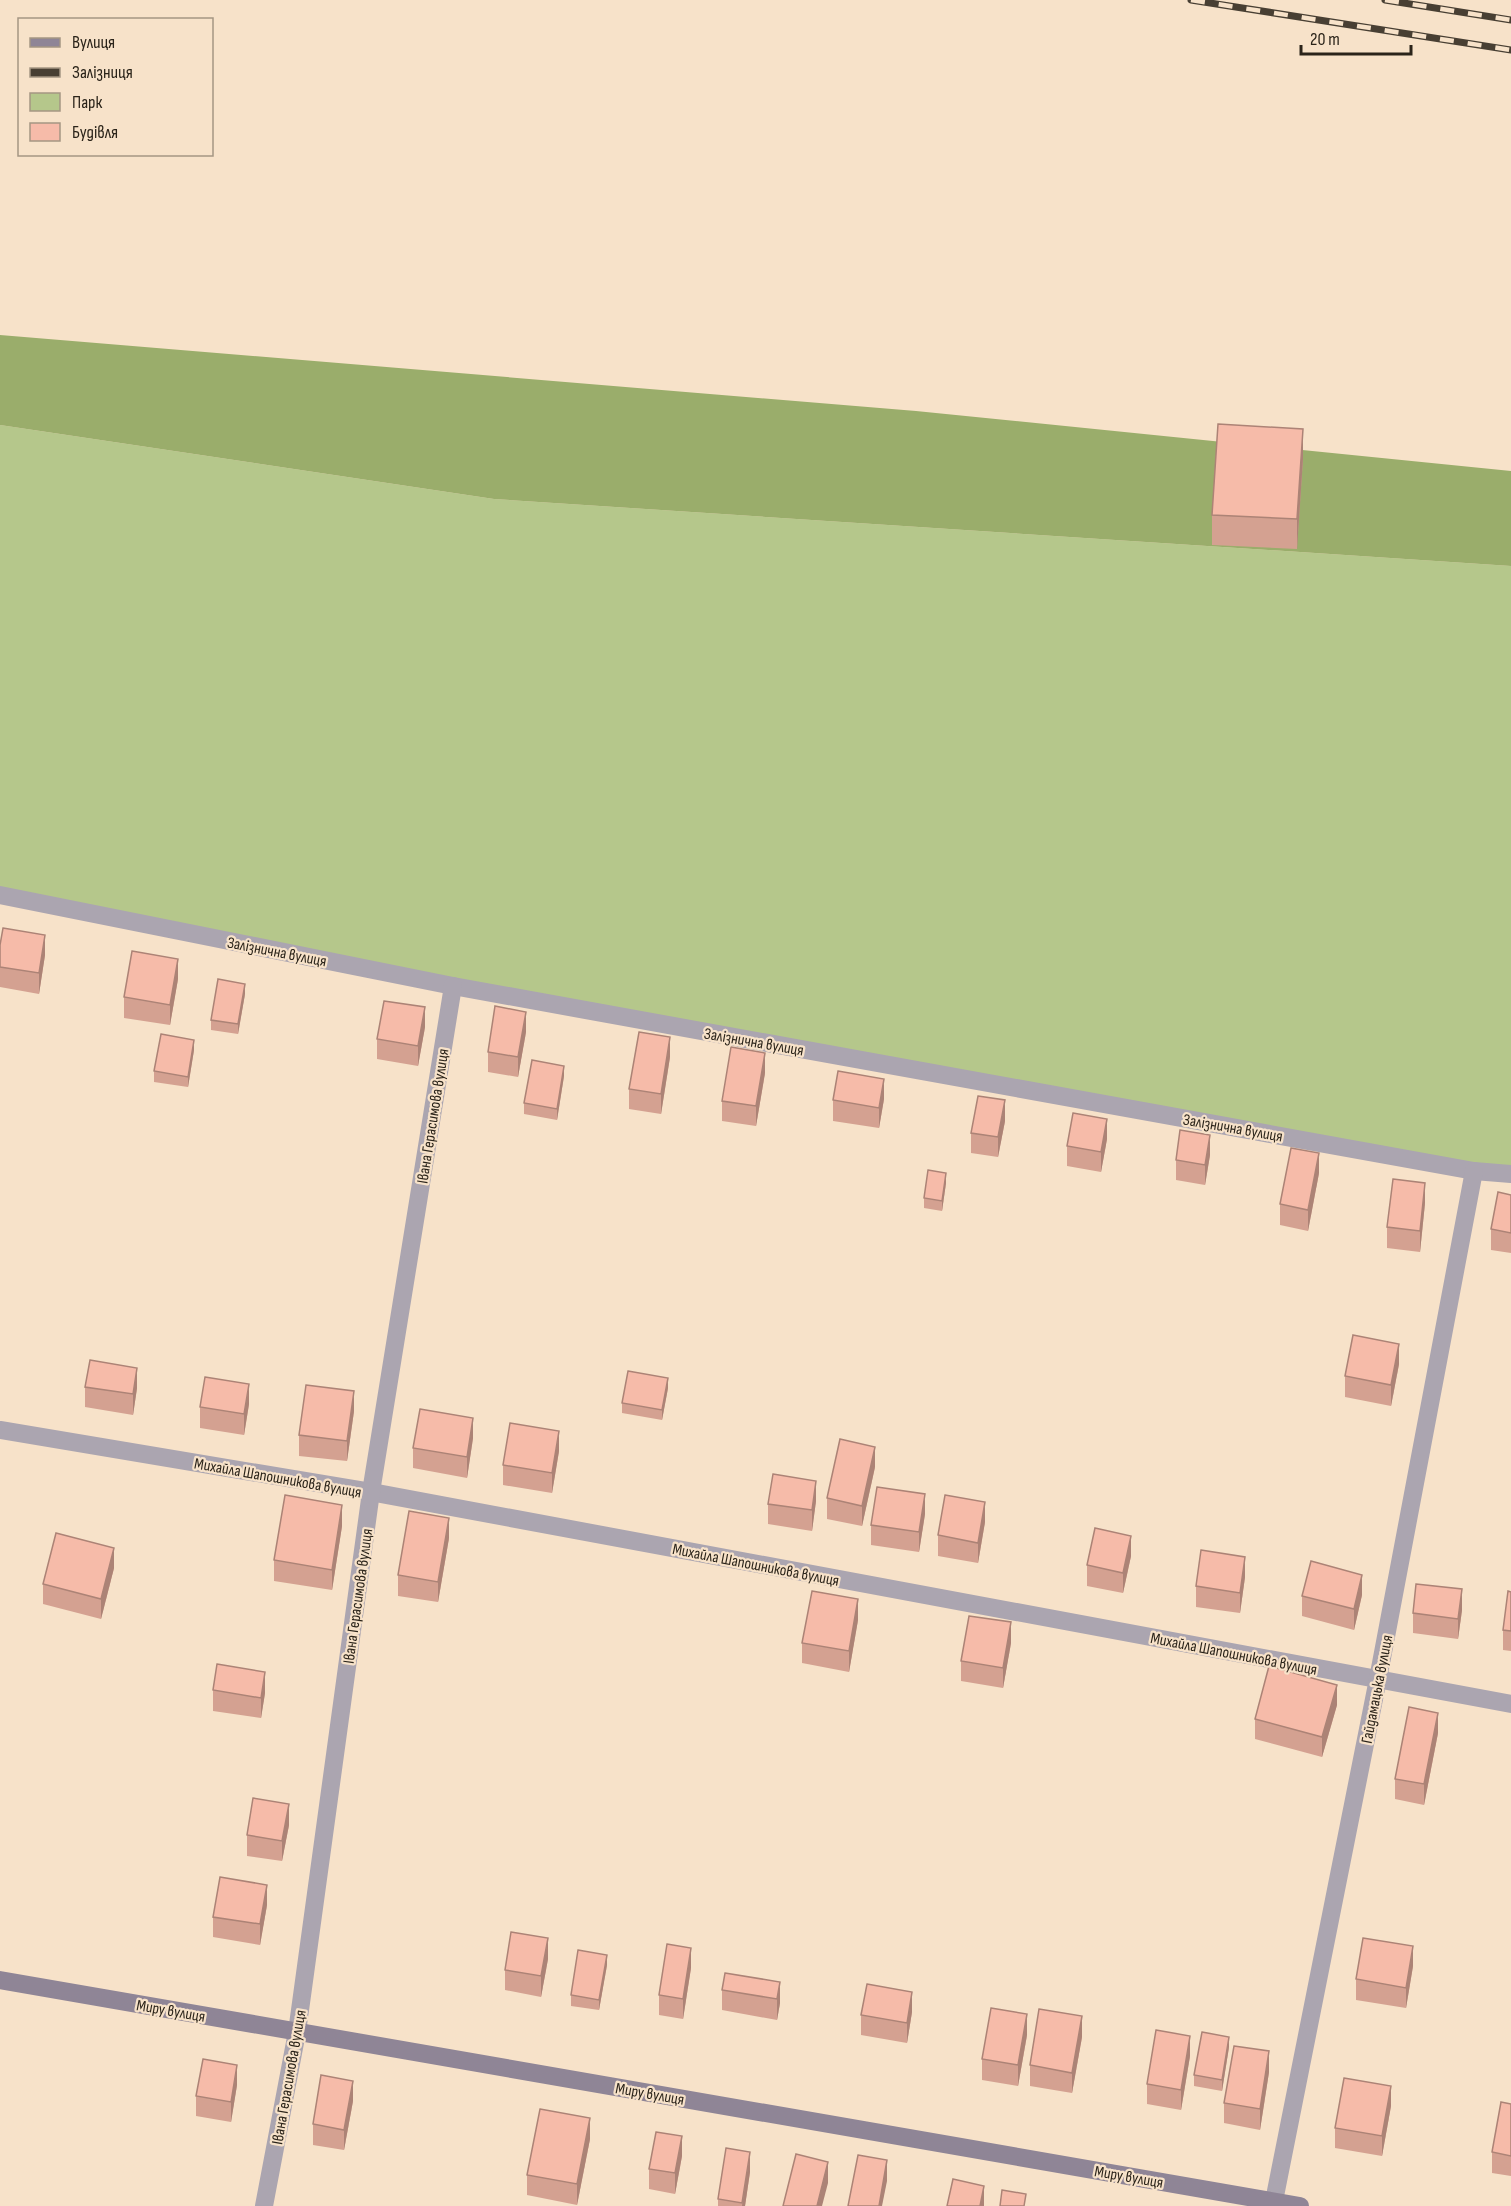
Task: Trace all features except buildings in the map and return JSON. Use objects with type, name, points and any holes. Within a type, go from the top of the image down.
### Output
[{"type":"main road","name":"Миру вулиця","points":[[0,1980],[1274,2204],[1300,2206]]},
{"type":"street","name":"Залізнична вулиця","points":[[0,895],[453,986],[1474,1171],[1511,1174]]},
{"type":"street","name":"Івана Герасимова вулиця","points":[[264,2206],[297,2032],[371,1492],[453,986]]},
{"type":"street","name":"Гайдамацька вулиця","points":[[1274,2204],[1378,1680],[1474,1171]]},
{"type":"street","name":"Михайла Шапошникова вулиця","points":[[0,1430],[371,1492],[1511,1704]]},
{"type":"green space","points":[[0,335],[916,411],[1511,471],[1511,566],[494,499],[0,425]]},
{"type":"green space","points":[[0,425],[494,499],[1511,566],[1511,1174],[0,895]]},
{"type":"railway","points":[[1191,0],[1511,50]]},
{"type":"railway","points":[[1385,0],[1511,20]]}]
